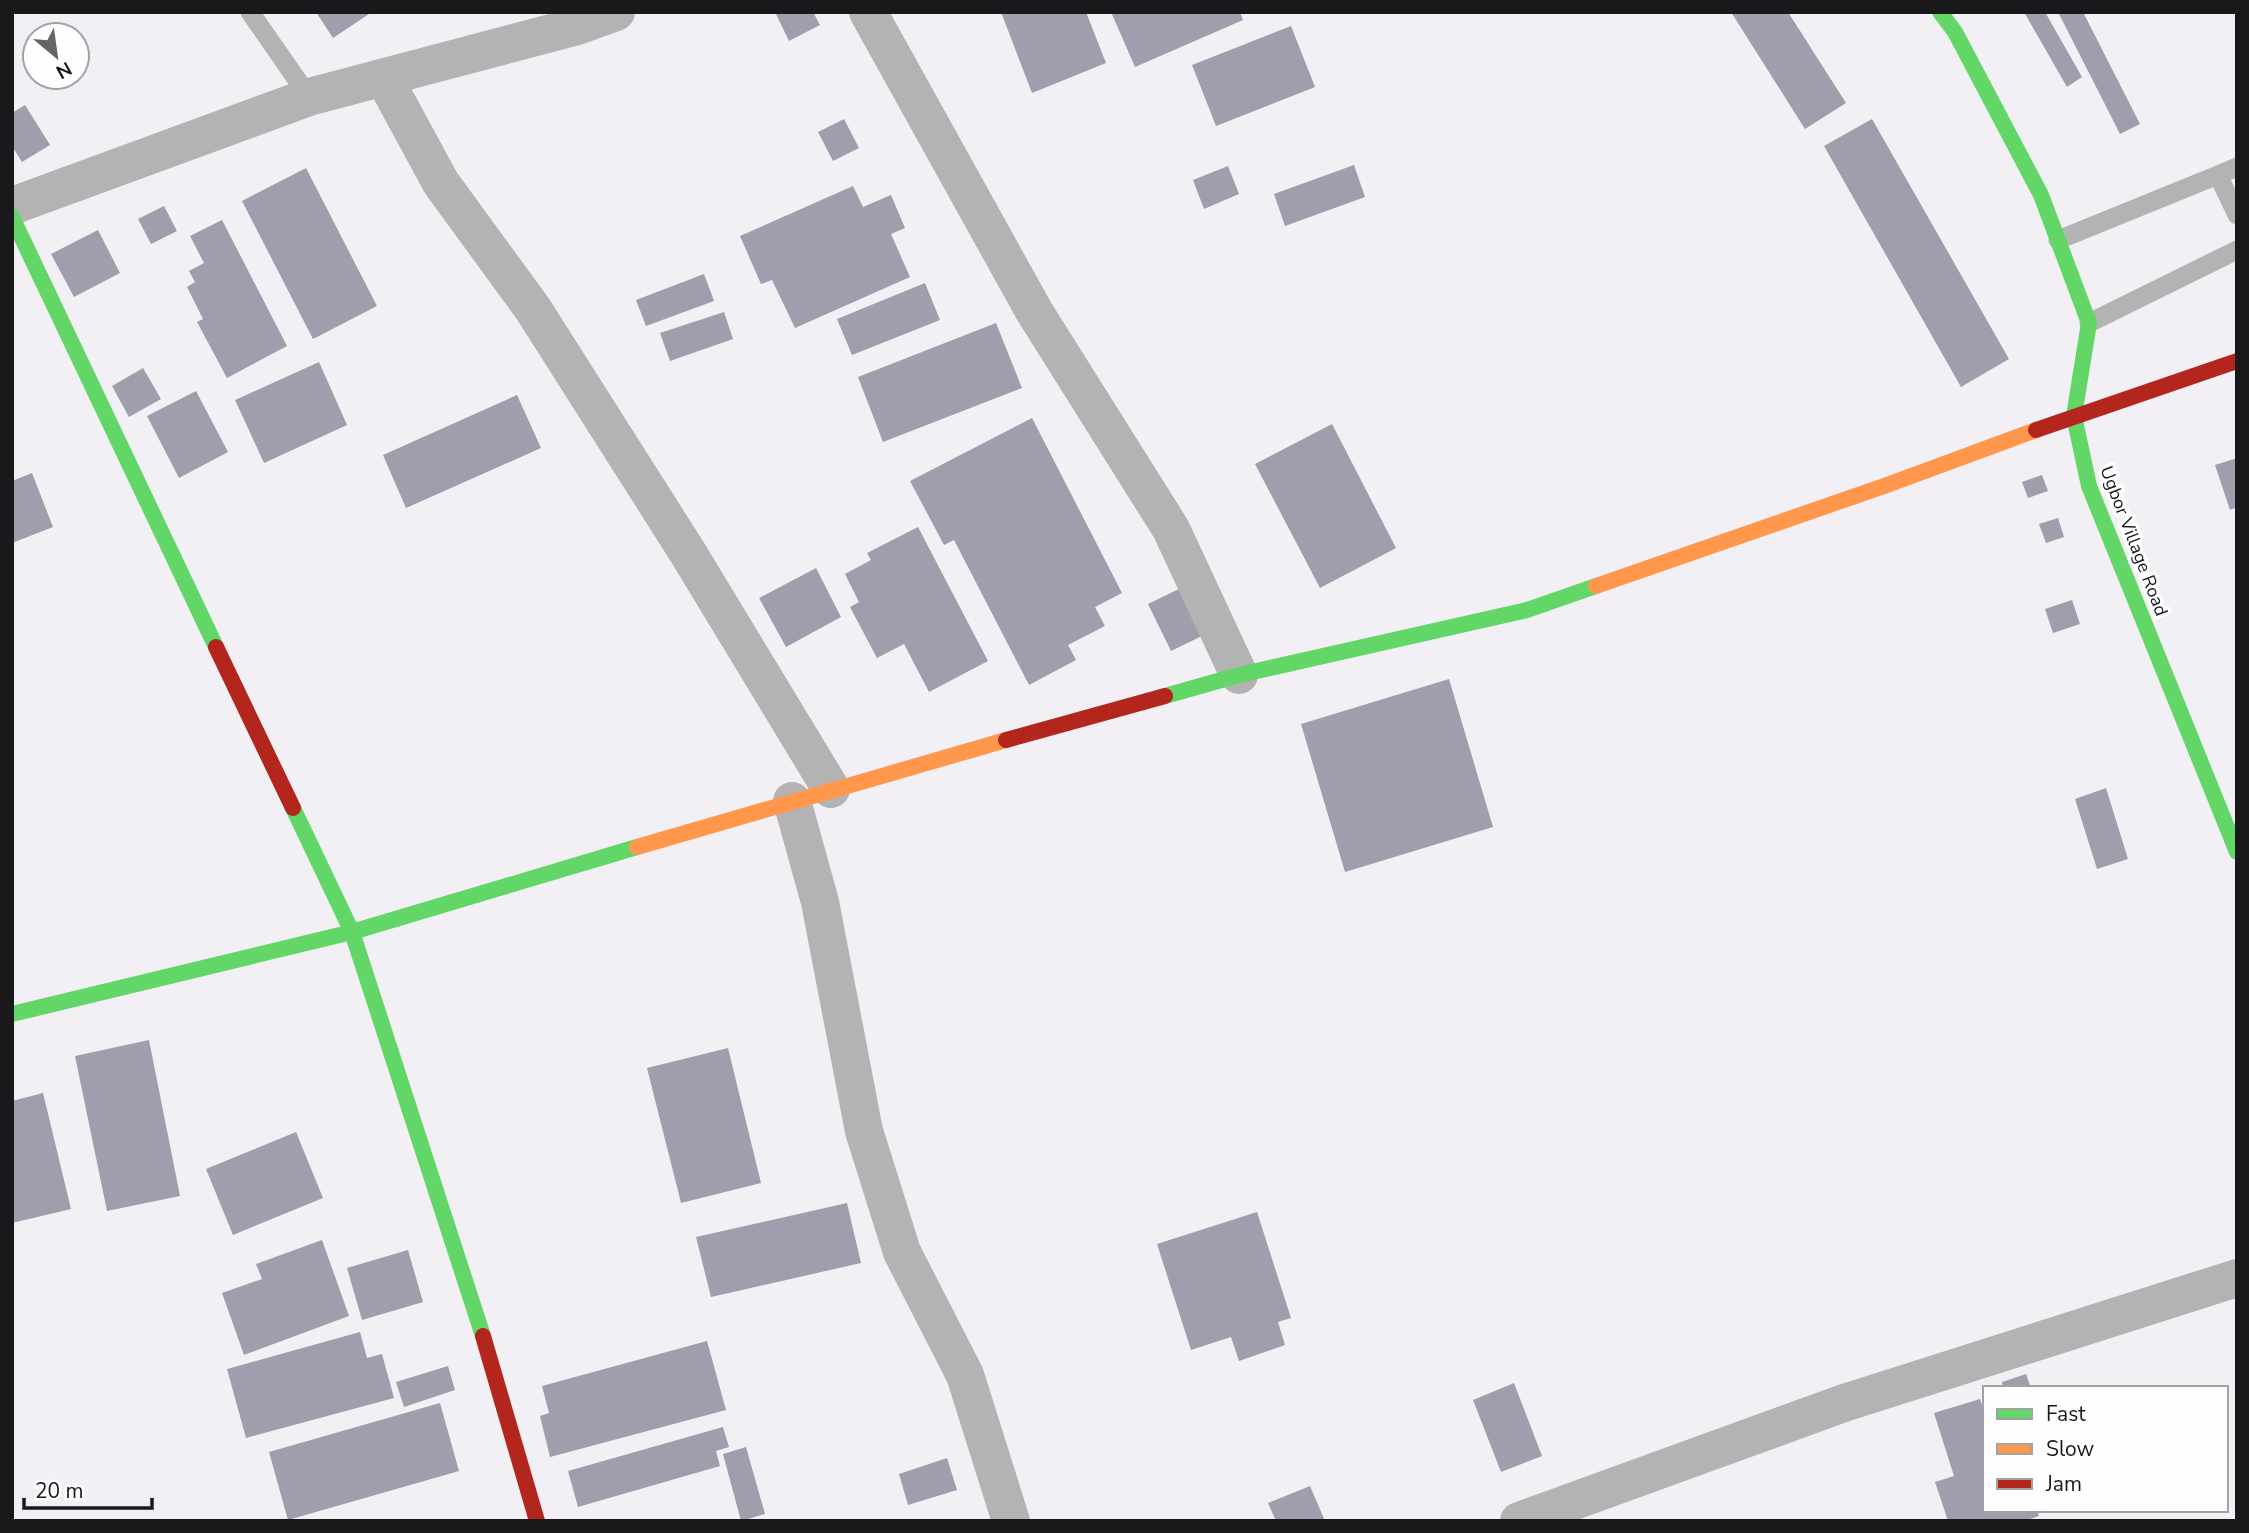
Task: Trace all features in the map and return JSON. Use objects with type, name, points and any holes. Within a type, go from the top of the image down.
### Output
[{"type":"street","points":[[12,206],[309,97],[574,27],[616,12]]},
{"type":"street","points":[[868,12],[1034,311],[1171,529],[1239,675]]},
{"type":"street","name":"Ugbor Village Road","points":[[1940,12],[1955,32],[2041,195],[2089,323],[2074,416],[2089,486],[2237,852]]},
{"type":"street","points":[[384,78],[441,183],[533,309],[688,553],[831,789]]},
{"type":"street","points":[[12,217],[352,932],[495,1374],[537,1521]]},
{"type":"street","points":[[12,1014],[352,932],[831,789],[1239,675],[1527,610],[2237,361]]},
{"type":"street","points":[[792,801],[820,902],[864,1130],[902,1252],[965,1375],[1011,1521]]},
{"type":"street","points":[[1519,1521],[1844,1403],[2237,1278]]},
{"type":"lane","points":[[250,12],[309,97]]},
{"type":"lane","points":[[2058,240],[2228,171],[2237,215]]},
{"type":"lane","points":[[2089,323],[2237,250]]},
{"type":"building","points":[[316,12],[372,12],[333,38]]},
{"type":"building","points":[[775,12],[813,12],[820,25],[789,41]]},
{"type":"building","points":[[1001,12],[1086,12],[1106,63],[1032,93]]},
{"type":"building","points":[[1111,12],[1240,12],[1243,20],[1135,67]]},
{"type":"building","points":[[1731,12],[1788,12],[1846,103],[1805,129]]},
{"type":"building","points":[[2024,12],[2045,12],[2082,77],[2067,87]]},
{"type":"building","points":[[2058,12],[2083,12],[2140,124],[2120,134]]},
{"type":"building","points":[[1291,26],[1315,87],[1216,126],[1192,65]]},
{"type":"building","points":[[25,105],[50,145],[22,162],[12,146],[12,113]]},
{"type":"building","points":[[844,119],[859,148],[833,161],[818,132]]},
{"type":"building","points":[[1872,119],[2009,359],[1961,387],[1824,146]]},
{"type":"building","points":[[1354,165],[1365,197],[1285,226],[1274,194]]},
{"type":"building","points":[[1228,166],[1239,194],[1204,209],[1193,180]]},
{"type":"building","points":[[306,168],[377,306],[313,339],[242,201]]},
{"type":"building","points":[[853,186],[863,207],[891,195],[905,228],[891,234],[910,277],[795,328],[772,280],[761,284],[740,236]]},
{"type":"building","points":[[164,206],[177,231],[151,244],[138,219]]},
{"type":"building","points":[[222,220],[287,346],[227,378],[197,322],[203,319],[187,287],[195,282],[189,271],[204,263],[190,236]]},
{"type":"building","points":[[98,230],[120,273],[74,297],[51,254]]},
{"type":"building","points":[[704,274],[714,301],[646,326],[636,300]]},
{"type":"building","points":[[925,283],[940,320],[852,355],[837,319]]},
{"type":"building","points":[[724,312],[733,339],[670,361],[660,333]]},
{"type":"building","points":[[996,323],[1022,388],[883,442],[858,377]]},
{"type":"building","points":[[319,362],[347,425],[264,463],[235,400]]},
{"type":"building","points":[[143,368],[161,399],[129,417],[112,386]]},
{"type":"building","points":[[196,391],[228,452],[179,478],[147,416]]},
{"type":"building","points":[[517,395],[541,448],[406,508],[383,455]]},
{"type":"building","points":[[1032,418],[1122,593],[1095,607],[1105,626],[1068,645],[1076,660],[1029,685],[954,540],[944,545],[910,481]]},
{"type":"building","points":[[1332,424],[1396,548],[1320,588],[1255,464]]},
{"type":"building","points":[[2237,458],[2237,507],[2230,510],[2215,465]]},
{"type":"building","points":[[32,473],[53,527],[12,543],[12,481]]},
{"type":"building","points":[[2042,475],[2048,491],[2028,498],[2022,482]]},
{"type":"building","points":[[2058,518],[2064,537],[2046,543],[2039,524]]},
{"type":"building","points":[[918,527],[988,661],[929,692],[904,644],[877,658],[850,607],[859,602],[845,574],[871,560],[867,553]]},
{"type":"building","points":[[816,568],[841,617],[786,647],[759,598]]},
{"type":"building","points":[[1183,587],[1206,634],[1171,651],[1148,604]]},
{"type":"building","points":[[2072,600],[2080,624],[2053,633],[2045,609]]},
{"type":"building","points":[[1449,679],[1493,827],[1345,872],[1301,724]]},
{"type":"building","points":[[2106,788],[2128,859],[2097,869],[2075,799]]},
{"type":"building","points":[[149,1040],[180,1196],[107,1211],[75,1056]]},
{"type":"building","points":[[728,1048],[761,1183],[681,1203],[647,1068]]},
{"type":"building","points":[[43,1093],[71,1209],[12,1223],[12,1101]]},
{"type":"building","points":[[296,1132],[323,1198],[233,1235],[206,1169]]},
{"type":"building","points":[[847,1203],[861,1263],[711,1297],[696,1237]]},
{"type":"building","points":[[1257,1212],[1291,1318],[1278,1322],[1285,1345],[1239,1361],[1231,1337],[1191,1350],[1157,1244]]},
{"type":"building","points":[[322,1240],[349,1316],[244,1355],[222,1293],[262,1279],[256,1264]]},
{"type":"building","points":[[408,1250],[423,1302],[362,1320],[347,1268]]},
{"type":"building","points":[[360,1332],[367,1358],[382,1354],[394,1398],[246,1438],[227,1369]]},
{"type":"building","points":[[707,1341],[726,1410],[550,1457],[540,1416],[549,1413],[542,1386]]},
{"type":"building","points":[[448,1366],[455,1390],[404,1407],[396,1382]]},
{"type":"building","points":[[2026,1374],[2030,1386],[2003,1386],[2002,1382]]},
{"type":"building","points":[[1514,1383],[1542,1456],[1501,1472],[1473,1400]]},
{"type":"building","points":[[1980,1399],[1983,1408],[1983,1512],[2038,1512],[2039,1516],[2024,1521],[1948,1521],[1935,1482],[1954,1476],[1934,1413]]},
{"type":"building","points":[[440,1403],[459,1471],[288,1520],[269,1452]]},
{"type":"building","points":[[723,1427],[729,1447],[716,1451],[720,1466],[578,1507],[568,1471]]},
{"type":"building","points":[[746,1447],[765,1514],[741,1521],[723,1454]]},
{"type":"building","points":[[947,1458],[957,1490],[908,1505],[899,1474]]},
{"type":"building","points":[[1310,1486],[1325,1521],[1276,1521],[1268,1503]]},
{"type":"traffic: fast","points":[[1940,12],[1955,32],[2041,195],[2089,323],[2074,416],[2089,486],[2237,852]]},
{"type":"traffic: fast","points":[[12,217],[216,647]]},
{"type":"traffic: fast","points":[[1165,696],[1239,675],[1527,610],[1596,586]]},
{"type":"traffic: fast","points":[[293,808],[352,932],[483,1336]]},
{"type":"traffic: fast","points":[[12,1014],[352,932],[637,847]]},
{"type":"traffic: slow","points":[[1596,586],[2036,430]]},
{"type":"traffic: slow","points":[[637,847],[1006,740]]},
{"type":"traffic: jam","points":[[2036,430],[2237,361]]},
{"type":"traffic: jam","points":[[216,647],[293,808]]},
{"type":"traffic: jam","points":[[1006,740],[1165,696]]},
{"type":"traffic: jam","points":[[483,1336],[537,1521]]}]
